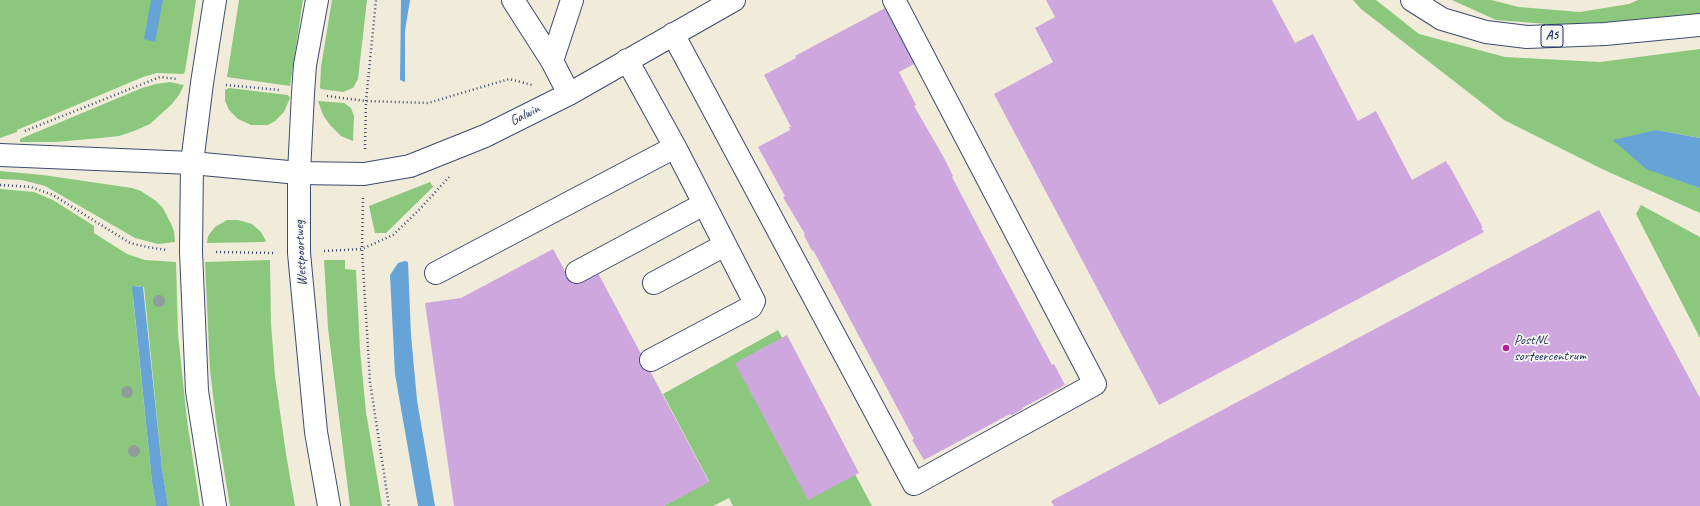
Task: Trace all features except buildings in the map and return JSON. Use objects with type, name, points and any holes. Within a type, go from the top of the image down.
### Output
[{"type":"main road","points":[[215,0],[202,83],[192,163],[192,252],[197,391],[215,506]]},
{"type":"main road","name":"Westpoortweg","points":[[317,0],[305,65],[299,173],[299,253],[316,432],[329,506]]},
{"type":"main road","points":[[513,0],[552,61],[569,94]]},
{"type":"main road","points":[[552,61],[572,0]]},
{"type":"main road","name":"Galwin","points":[[192,163],[299,173],[364,174],[410,166],[485,136],[569,94],[673,34],[709,6],[734,0]]},
{"type":"main road","points":[[673,34],[914,484],[1095,384],[894,0]]},
{"type":"main road","name":"A5","points":[[1412,0],[1442,19],[1486,32],[1526,37],[1604,34],[1700,25]]},
{"type":"main road","points":[[627,60],[675,147],[754,301],[751,307],[651,360]]},
{"type":"main road","points":[[436,274],[675,147]]},
{"type":"main road","points":[[0,155],[192,163]]},
{"type":"main road","points":[[577,272],[704,204]]},
{"type":"main road","points":[[654,284],[725,245]]},
{"type":"path","points":[[376,0],[366,101],[362,249],[370,382],[389,506]]},
{"type":"path","points":[[0,185],[30,187],[53,196],[97,222]]},
{"type":"green space","points":[[0,0],[196,0],[185,72],[183,74],[157,73],[143,77],[0,138]]},
{"type":"green space","points":[[239,0],[303,0],[290,86],[227,77]]},
{"type":"green space","points":[[332,0],[367,0],[358,79],[353,88],[343,92],[320,88],[321,67]]},
{"type":"green space","points":[[1353,0],[1376,0],[1419,34],[1505,57],[1600,62],[1700,49],[1700,138],[1656,130],[1686,182],[1700,188],[1700,213],[1602,169],[1504,120],[1361,9]]},
{"type":"green space","points":[[1452,0],[1491,0],[1519,7],[1580,12],[1629,4],[1638,0],[1700,0],[1700,16],[1598,28],[1496,20]]},
{"type":"green space","points":[[170,82],[184,85],[179,95],[172,104],[150,124],[134,131],[119,136],[101,138],[55,142],[20,142],[20,139],[142,88]]},
{"type":"green space","points":[[229,88],[288,95],[290,98],[284,112],[275,121],[268,125],[251,125],[238,119],[229,110],[225,101],[225,90]]},
{"type":"green space","points":[[318,101],[344,103],[351,108],[354,116],[353,141],[341,136],[330,125],[323,115]]},
{"type":"green space","points":[[0,171],[43,175],[132,188],[141,191],[156,201],[163,208],[174,231],[175,242],[158,244],[135,238],[45,186],[22,180],[0,179]]},
{"type":"green space","points":[[430,182],[433,187],[386,233],[375,233],[369,206]]},
{"type":"green space","points":[[0,189],[34,192],[53,200],[94,226],[94,233],[127,254],[145,260],[176,262],[178,334],[187,420],[200,506],[168,506],[162,468],[144,287],[133,286],[152,482],[156,506],[0,506]]},
{"type":"green space","points":[[1641,205],[1700,237],[1700,338],[1636,214]]},
{"type":"green space","points":[[227,220],[238,220],[252,224],[261,232],[266,241],[207,243],[208,236],[215,227]]},
{"type":"green space","points":[[270,260],[271,323],[275,376],[295,506],[230,506],[217,428],[210,370],[205,262]]},
{"type":"green space","points":[[324,260],[345,260],[345,269],[356,270],[360,350],[366,412],[382,506],[350,506],[328,328]]},
{"type":"green space","points":[[778,330],[872,506],[733,506],[729,498],[713,506],[664,506],[709,481],[663,394]]},
{"type":"water","points":[[151,0],[163,0],[155,42],[144,39]]},
{"type":"water","points":[[401,0],[410,0],[405,31],[405,82],[400,80]]},
{"type":"water","points":[[1656,130],[1700,138],[1700,188],[1646,169],[1613,140]]},
{"type":"water","points":[[405,261],[408,262],[411,335],[417,400],[435,506],[418,506],[395,374],[390,275],[398,263]]},
{"type":"water","points":[[132,286],[143,287],[162,468],[168,506],[156,506],[152,482]]},
{"type":"place","name":"PostNL sorteercentrum","points":[[1506,348]]}]
